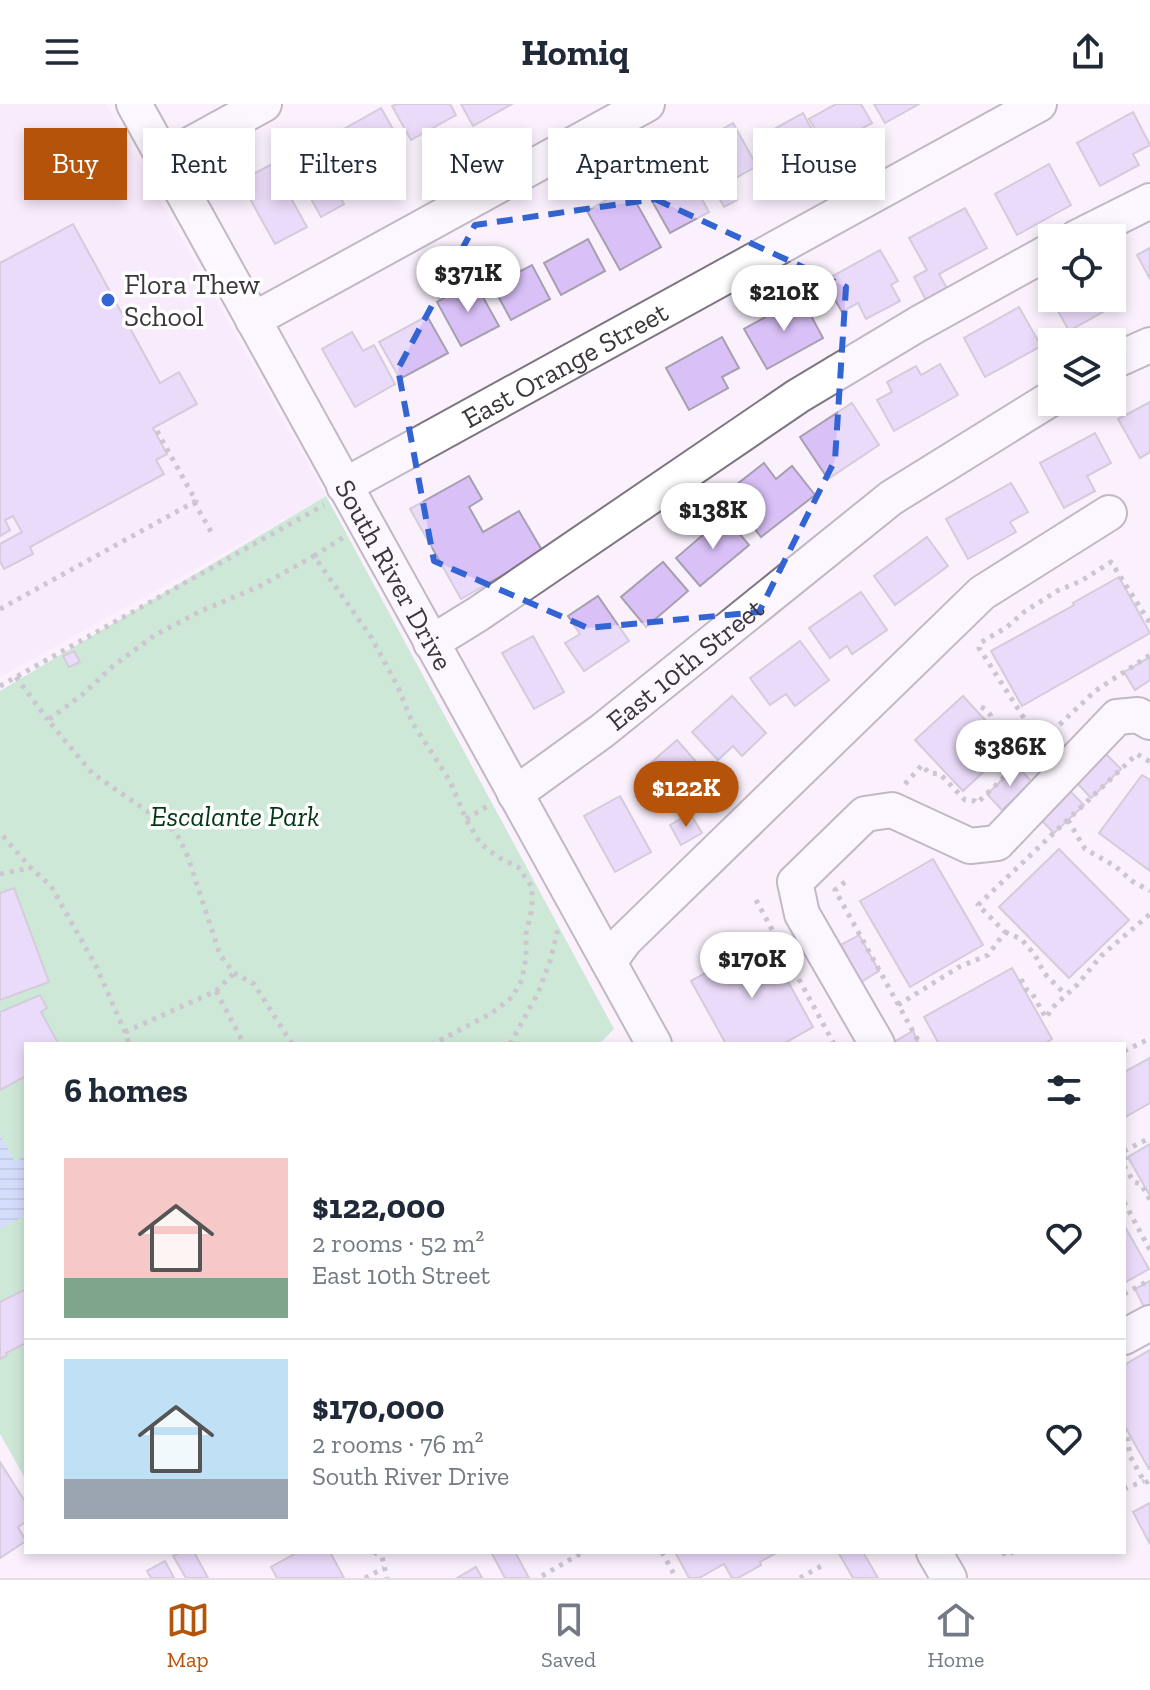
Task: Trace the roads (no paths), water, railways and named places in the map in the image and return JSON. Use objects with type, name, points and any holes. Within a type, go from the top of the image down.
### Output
[{"type":"street","name":"South River Drive","points":[[134,104],[147,128]]},
{"type":"street","points":[[220,128],[264,104]]},
{"type":"street","points":[[253,320],[647,104]]},
{"type":"street","name":"East Orange Street","points":[[338,493],[1039,104]]},
{"type":"street","name":"South River Drive","points":[[187,200],[253,320],[338,493],[431,643],[504,798],[609,962],[653,1042]]},
{"type":"street","points":[[1104,224],[1150,201]]},
{"type":"street","points":[[431,643],[798,396],[918,324],[1038,258]]},
{"type":"street","points":[[1126,356],[1150,345]]},
{"type":"street","name":"East 10th Street","points":[[504,798],[602,731],[891,498],[1038,407]]},
{"type":"street","points":[[609,962],[625,940],[982,593],[1109,513]]},
{"type":"street","points":[[876,1042],[802,914],[795,882],[865,814],[892,810],[970,846],[997,843],[1117,717],[1138,715],[1150,722]]},
{"type":"street","points":[[1126,1336],[1150,1323]]},
{"type":"street","points":[[935,1554],[949,1578]]},
{"type":"water","points":[[0,1135],[15,1162],[24,1156],[24,1216],[0,1229]]},
{"type":"place","name":"Flora Thew School","points":[[108,300]]},
{"type":"park label","name":"Escalante Park","points":[[235,816]]}]
